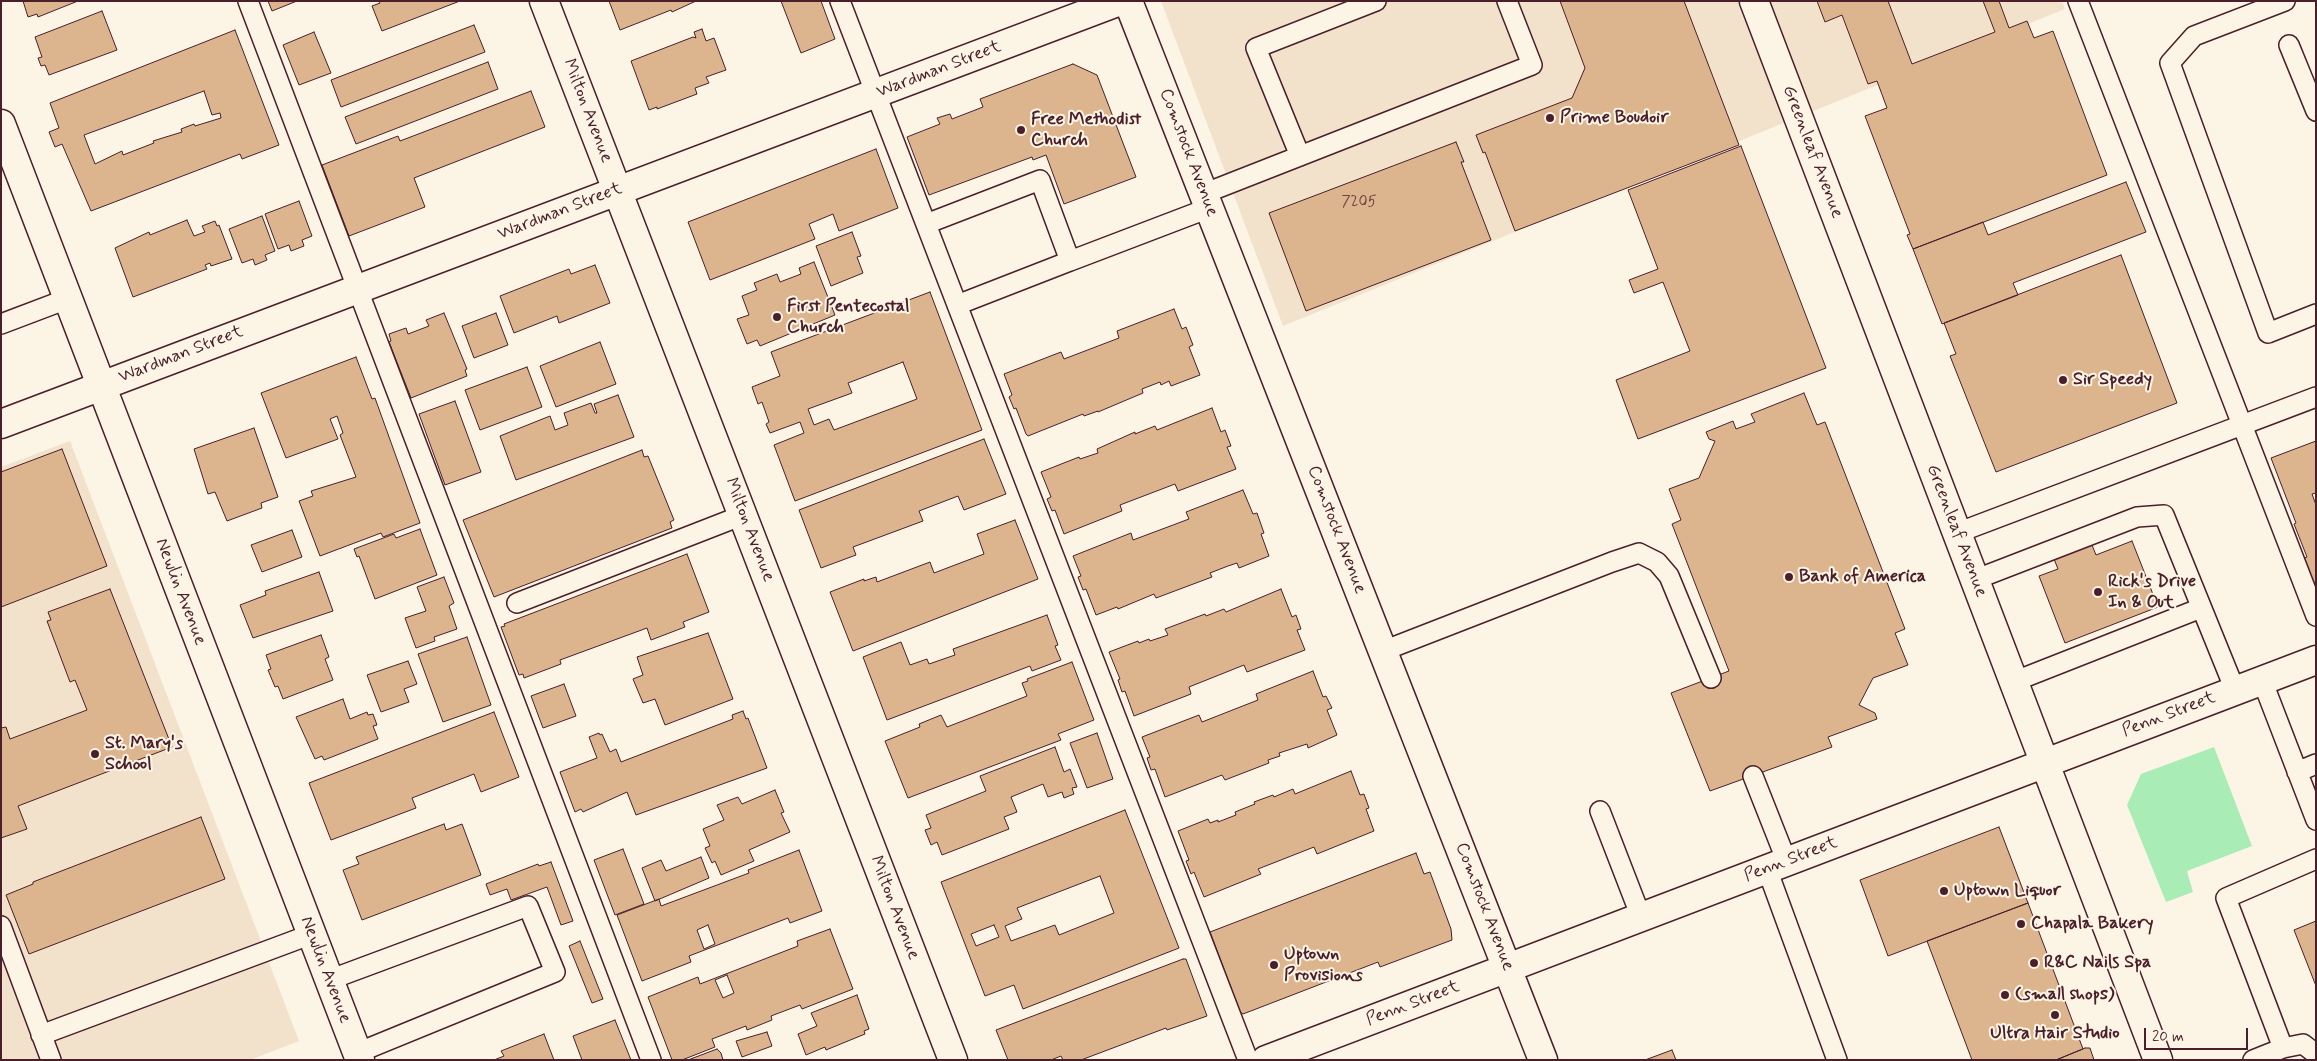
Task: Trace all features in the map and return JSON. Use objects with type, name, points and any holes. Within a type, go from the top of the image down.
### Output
[{"type":"street","name":"Milton Avenue","points":[[544,1],[953,1060]]},
{"type":"street","name":"Wardman Street","points":[[1,424],[1120,1]]},
{"type":"street","name":"Comstock Avenue","points":[[1128,1],[1543,1060]]},
{"type":"street","name":"Greenleaf Avenue","points":[[1754,1],[2158,1060]]},
{"type":"street","name":"Newlin Avenue","points":[[1,124],[358,1056]]},
{"type":"street","name":"Penn Street","points":[[1266,1060],[2316,660]]},
{"type":"lane","points":[[248,1],[651,1060]]},
{"type":"lane","points":[[840,1],[1248,1060]]},
{"type":"lane","points":[[1300,156],[1256,48],[1376,1]]},
{"type":"lane","points":[[957,305],[1070,262],[1206,201],[1300,156],[1532,65],[1507,1]]},
{"type":"lane","points":[[2078,1],[2316,616]]},
{"type":"lane","points":[[2285,1],[2194,36],[2170,63],[2268,333],[2316,314]]},
{"type":"lane","points":[[2289,46],[2316,112]]},
{"type":"lane","points":[[926,224],[1040,180],[1070,262]]},
{"type":"lane","points":[[1,324],[67,299]]},
{"type":"lane","points":[[1957,533],[2316,397]]},
{"type":"lane","points":[[517,603],[743,515]]},
{"type":"lane","points":[[1974,580],[2137,517],[2164,515],[2236,690]]},
{"type":"lane","points":[[1383,651],[1639,553],[1657,562],[1669,576],[1711,678]]},
{"type":"lane","points":[[2013,682],[2201,608]]},
{"type":"lane","points":[[2262,680],[2316,820]]},
{"type":"lane","points":[[2297,772],[2316,764]]},
{"type":"lane","points":[[1754,776],[1777,865],[1837,1060]]},
{"type":"lane","points":[[1600,811],[1640,917]]},
{"type":"lane","points":[[2283,1048],[2226,898],[2316,859]]},
{"type":"lane","points":[[329,980],[528,906],[555,972],[358,1056]]},
{"type":"lane","points":[[1,926],[51,1060]]},
{"type":"lane","points":[[41,1035],[312,934]]},
{"type":"lane","points":[[2260,1058],[2283,1048],[2303,1044],[2316,1054]]},
{"type":"shaded area","points":[[1161,1],[2062,1],[2065,9],[1283,326]]},
{"type":"shaded area","name":"St. Mary's School","points":[[70,441],[299,1041],[250,1060],[1,1060],[1,467]]},
{"type":"green space","points":[[2214,747],[2252,846],[2187,871],[2193,892],[2166,902],[2127,805],[2141,774]]},
{"type":"building","points":[[23,1],[78,1],[38,17],[37,14],[28,17]]},
{"type":"building","points":[[268,1],[297,1],[272,11]]},
{"type":"building","points":[[379,1],[460,1],[382,31],[372,6],[380,3]]},
{"type":"building","points":[[609,1],[696,1],[672,12],[671,10],[620,30]]},
{"type":"building","points":[[781,1],[821,1],[835,39],[801,53]]},
{"type":"building","points":[[1560,1],[1684,1],[1739,145],[1515,231],[1485,152],[1483,153],[1476,135],[1572,98],[1585,68]]},
{"type":"building","points":[[1817,1],[1888,1],[1912,64],[1995,32],[1983,1],[1999,1],[2009,28],[2027,21],[2034,38],[2053,31],[2107,175],[1913,249],[1907,235],[1910,234],[1865,116],[1887,108],[1877,81],[1868,84],[1842,15],[1825,22]]},
{"type":"building","points":[[102,11],[117,50],[49,75],[45,65],[41,66],[38,58],[42,57],[35,37]]},
{"type":"building","points":[[474,25],[485,52],[341,107],[331,80]]},
{"type":"building","points":[[702,29],[706,41],[714,38],[726,70],[706,77],[709,83],[695,88],[697,94],[657,109],[657,107],[649,110],[631,61],[693,37],[696,38],[694,32]]},
{"type":"building","points":[[235,30],[279,145],[242,159],[240,154],[91,211],[62,144],[55,147],[49,132],[59,128],[50,103]],"holes":[[[204,91],[212,115],[220,113],[221,118],[195,126],[194,124],[181,129],[182,132],[153,141],[154,143],[123,155],[122,151],[95,164],[84,135]]]},
{"type":"building","points":[[314,32],[331,73],[299,85],[283,45]]},
{"type":"building","points":[[488,62],[498,89],[356,144],[345,117]]},
{"type":"building","name":"Free Methodist Church","points":[[1073,64],[1097,75],[1136,177],[1064,204],[1046,155],[1033,160],[1032,157],[929,195],[907,137],[940,124],[937,118],[950,114],[952,119],[983,107],[980,99]]},
{"type":"building","points":[[531,91],[545,127],[414,178],[425,207],[349,236],[322,165],[398,136],[400,141]]},
{"type":"building","points":[[1456,142],[1464,162],[1461,162],[1491,240],[1306,311],[1269,213]]},
{"type":"building","points":[[1741,146],[1826,368],[1638,439],[1616,380],[1690,351],[1663,282],[1634,293],[1629,280],[1658,269],[1628,190]]},
{"type":"building","points":[[876,149],[898,208],[839,231],[833,214],[809,224],[815,239],[710,280],[688,222]]},
{"type":"building","points":[[2126,182],[2146,232],[2013,283],[2018,295],[1942,324],[1913,249],[1983,222],[1988,235]]},
{"type":"building","points":[[299,201],[312,236],[302,240],[304,246],[291,251],[289,245],[278,249],[265,214]]},
{"type":"building","points":[[262,216],[275,251],[265,255],[267,260],[255,265],[253,259],[242,263],[229,229]]},
{"type":"building","points":[[187,220],[194,236],[205,232],[202,226],[215,221],[217,226],[219,225],[232,259],[211,266],[210,263],[205,265],[207,269],[133,297],[115,248],[149,232],[150,235]]},
{"type":"building","points":[[852,232],[861,256],[857,257],[863,273],[831,286],[816,246]]},
{"type":"building","name":"Sir Speedy","points":[[2121,255],[2177,403],[1996,472],[1950,356],[1956,354],[1944,323]]},
{"type":"building","points":[[814,262],[835,315],[760,346],[757,340],[747,344],[737,319],[749,315],[742,296],[757,290],[754,283],[777,274],[780,282],[801,274],[799,268]]},
{"type":"building","points":[[595,265],[610,303],[559,323],[557,316],[514,333],[500,296],[569,269],[571,274]]},
{"type":"building","points":[[930,292],[982,430],[795,501],[774,445],[804,433],[800,422],[770,433],[766,424],[769,422],[762,402],[758,404],[752,387],[780,376],[771,352]],"holes":[[[903,362],[917,399],[834,430],[829,419],[814,425],[808,409],[852,393],[848,383]]]},
{"type":"building","points":[[1174,309],[1182,329],[1186,327],[1193,345],[1189,347],[1200,375],[1171,386],[1169,381],[1161,385],[1160,382],[1142,389],[1143,393],[1098,412],[1084,416],[1083,414],[1028,436],[1026,434],[1016,408],[1014,409],[1009,397],[1012,395],[1004,374],[1061,352],[1064,359],[1119,338],[1117,331]]},
{"type":"building","points":[[444,313],[467,369],[465,370],[467,376],[411,398],[389,342],[391,341],[389,334],[406,328],[408,334],[429,326],[426,320]]},
{"type":"building","points":[[496,313],[508,345],[474,358],[462,326]]},
{"type":"building","points":[[600,342],[616,384],[556,407],[540,366]]},
{"type":"building","points":[[356,357],[372,399],[375,398],[420,523],[383,537],[381,533],[320,556],[299,501],[313,496],[311,491],[356,477],[340,435],[343,433],[337,416],[330,419],[338,439],[286,458],[261,393]]},
{"type":"building","points":[[527,367],[542,407],[480,430],[465,390]]},
{"type":"building","name":"Bank of America","points":[[1804,393],[1817,425],[1825,422],[1905,629],[1895,633],[1908,665],[1873,678],[1859,705],[1875,713],[1877,719],[1828,737],[1832,747],[1710,791],[1671,693],[1729,671],[1672,524],[1681,520],[1669,489],[1699,478],[1715,441],[1709,439],[1706,432],[1733,421],[1736,429],[1755,422],[1751,414]]},
{"type":"building","points":[[618,395],[634,437],[516,480],[500,436],[550,416],[555,430],[568,425],[564,413],[591,403],[595,413],[597,413],[594,404]]},
{"type":"building","points":[[455,401],[481,472],[445,485],[419,414]]},
{"type":"building","points":[[1212,408],[1221,432],[1225,430],[1231,446],[1227,447],[1236,469],[1178,491],[1175,484],[1120,505],[1122,511],[1064,534],[1055,510],[1052,511],[1047,499],[1051,497],[1041,472],[1079,457],[1080,459],[1098,453],[1097,449],[1135,432],[1135,434],[1155,426],[1157,430]]},
{"type":"building","points":[[254,428],[278,497],[261,503],[262,508],[227,521],[215,492],[208,494],[194,449]]},
{"type":"building","points":[[984,439],[1006,494],[964,510],[958,496],[919,511],[923,521],[853,547],[856,555],[821,568],[799,510]]},
{"type":"building","points":[[2316,441],[2316,493],[2312,494],[2316,505],[2316,589],[2304,558],[2307,557],[2294,524],[2296,523],[2271,458]]},
{"type":"building","points":[[62,449],[107,566],[1,607],[1,472]]},
{"type":"building","points":[[642,450],[644,457],[648,456],[674,520],[670,522],[672,528],[494,597],[463,520]]},
{"type":"building","points":[[1243,490],[1253,514],[1257,513],[1264,533],[1261,534],[1269,556],[1239,568],[1237,563],[1228,566],[1210,573],[1212,577],[1156,598],[1154,594],[1118,609],[1117,607],[1096,615],[1086,589],[1083,590],[1078,577],[1081,576],[1073,556],[1131,533],[1133,540],[1189,519],[1186,512]]},
{"type":"building","points":[[1015,520],[1038,579],[853,651],[830,592],[864,579],[864,581],[876,577],[877,582],[930,562],[934,573],[984,554],[977,534]]},
{"type":"building","points":[[420,529],[437,575],[375,599],[359,556],[357,557],[354,549],[394,534],[396,538]]},
{"type":"building","points":[[292,530],[302,557],[262,572],[251,545]]},
{"type":"building","name":"Rick's Drive In & Out","points":[[2132,541],[2158,607],[2065,643],[2039,576],[2058,569],[2054,559],[2092,545],[2096,555]]},
{"type":"building","points":[[687,554],[709,612],[683,622],[685,627],[651,640],[647,628],[560,660],[561,664],[524,678],[523,674],[519,675],[501,627],[505,626],[504,624]]},
{"type":"building","points":[[319,572],[333,611],[253,638],[240,605],[266,595],[265,591]]},
{"type":"building","points":[[444,577],[454,603],[449,606],[457,629],[434,637],[435,641],[416,648],[405,618],[426,611],[417,587]]},
{"type":"building","points":[[110,589],[172,747],[18,806],[27,829],[1,838],[1,728],[6,727],[10,739],[87,710],[75,680],[70,682],[47,621],[51,620],[48,612]]},
{"type":"building","points":[[1281,589],[1292,617],[1296,615],[1301,629],[1297,630],[1305,650],[1247,672],[1244,665],[1189,687],[1191,694],[1134,716],[1125,691],[1122,692],[1118,680],[1120,679],[1109,652],[1138,641],[1139,643],[1149,639],[1150,641],[1168,635],[1165,629],[1205,614],[1206,616],[1224,609],[1226,612]]},
{"type":"building","points":[[1047,615],[1058,645],[1055,646],[1061,660],[1032,671],[1030,666],[887,720],[863,657],[901,642],[910,665],[927,659],[929,664],[955,655],[953,649]]},
{"type":"building","points":[[708,633],[733,699],[665,725],[655,699],[643,703],[633,679],[643,675],[637,657]]},
{"type":"building","points":[[321,635],[329,657],[325,659],[333,680],[283,699],[278,686],[275,687],[268,670],[271,669],[266,655]]},
{"type":"building","points":[[467,637],[491,705],[443,722],[418,654]]},
{"type":"building","points":[[408,661],[417,684],[404,689],[409,702],[381,712],[367,675]]},
{"type":"building","points":[[1072,662],[1094,720],[1058,734],[1061,740],[908,798],[885,741],[920,727],[919,724],[941,715],[947,727],[1027,696],[1022,683],[1028,681],[1027,679]]},
{"type":"building","points":[[1313,671],[1323,697],[1326,696],[1332,708],[1327,710],[1337,735],[1308,748],[1307,744],[1279,753],[1280,756],[1268,760],[1269,763],[1225,780],[1222,775],[1165,797],[1155,769],[1151,770],[1147,758],[1150,757],[1142,737],[1199,715],[1202,722],[1258,700],[1256,694]]},
{"type":"building","points":[[564,684],[576,716],[543,728],[531,696]]},
{"type":"building","points":[[343,699],[350,719],[367,712],[368,715],[373,714],[377,725],[373,726],[378,739],[324,760],[322,756],[315,759],[296,717]]},
{"type":"building","points":[[743,711],[746,719],[748,718],[767,768],[636,815],[627,792],[583,812],[581,809],[575,812],[560,772],[597,758],[589,737],[599,733],[600,735],[602,734],[610,752],[616,749],[621,762],[733,719],[732,715]]},
{"type":"building","points":[[494,712],[519,777],[481,792],[474,774],[412,798],[416,808],[331,840],[309,783]]},
{"type":"building","points":[[1097,733],[1113,779],[1087,788],[1070,743]]},
{"type":"building","points":[[1055,747],[1064,772],[1070,769],[1077,787],[1072,788],[1074,794],[1064,798],[1062,792],[1048,797],[1043,784],[1011,797],[1017,812],[1004,817],[1009,829],[942,855],[937,842],[931,845],[925,830],[931,828],[926,815],[986,791],[980,776]]},
{"type":"building","points":[[1351,771],[1360,795],[1364,794],[1369,808],[1366,809],[1374,831],[1317,854],[1314,847],[1258,869],[1261,874],[1204,897],[1194,872],[1191,874],[1186,861],[1189,860],[1178,831],[1208,819],[1210,823],[1218,820],[1218,822],[1236,815],[1235,812],[1255,804],[1254,802],[1273,795],[1274,797],[1293,789],[1295,794]]},
{"type":"building","points":[[775,790],[784,812],[781,813],[790,832],[749,850],[754,861],[721,875],[715,861],[712,863],[705,848],[710,846],[703,829],[724,820],[717,805],[738,797],[742,804]]},
{"type":"building","points":[[1125,810],[1179,948],[1023,1009],[1014,985],[985,996],[941,882]],"holes":[[[1100,876],[1114,913],[1059,935],[1055,925],[1011,941],[1005,926],[1022,919],[1017,908]],[[994,925],[999,937],[976,946],[971,934]]]},
{"type":"building","points":[[201,817],[225,879],[29,954],[6,895],[33,884],[33,882]]},
{"type":"building","points":[[444,824],[446,830],[462,824],[481,875],[362,920],[343,870],[359,864],[356,857]]},
{"type":"building","name":"Uptown Liquor","points":[[1999,827],[2028,903],[1888,956],[1860,880]]},
{"type":"building","points":[[623,849],[644,904],[615,915],[594,860]]},
{"type":"building","points":[[799,850],[822,911],[790,923],[788,918],[689,956],[691,962],[642,981],[617,915],[659,899],[661,906],[749,873],[748,870]],"holes":[[[708,925],[715,944],[704,949],[697,930]]]},
{"type":"building","points":[[1416,853],[1424,874],[1430,872],[1451,929],[1452,940],[1380,967],[1378,962],[1243,1014],[1240,1012],[1210,932]]},
{"type":"building","points":[[701,857],[709,878],[655,901],[642,868],[661,860],[666,871]]},
{"type":"building","points":[[551,862],[573,921],[561,925],[547,887],[511,900],[507,889],[490,895],[486,884],[538,864],[539,866]]},
{"type":"building","name":"(small shops)","points":[[2028,903],[2083,1049],[2056,1060],[1972,1060],[1927,941]]},
{"type":"building","points":[[2316,921],[2316,986],[2294,930]]},
{"type":"building","points":[[830,929],[853,989],[802,1009],[800,1005],[771,1016],[772,1020],[747,1030],[746,1026],[712,1039],[715,1047],[682,1060],[672,1060],[648,997],[698,977],[700,984],[798,946],[797,941]],"holes":[[[727,975],[734,993],[723,998],[715,980]]]},
{"type":"building","points":[[580,941],[603,999],[592,1003],[569,946]]},
{"type":"building","points":[[1186,959],[1207,1016],[1167,1030],[1166,1028],[1081,1060],[1063,1060],[1061,1056],[1051,1060],[1008,1060],[996,1030]]},
{"type":"building","points":[[857,995],[869,1029],[864,1031],[865,1034],[826,1050],[825,1047],[806,1055],[798,1034],[817,1026],[811,1013]]},
{"type":"building","points":[[615,1020],[631,1060],[582,1060],[573,1036]]},
{"type":"building","points":[[767,1032],[772,1046],[742,1057],[736,1041]]},
{"type":"building","points":[[544,1034],[554,1060],[494,1060],[504,1056],[501,1051]]},
{"type":"building","points":[[2085,1048],[2090,1048],[2094,1060],[2056,1060]]},
{"type":"building","points":[[717,1049],[721,1053],[723,1060],[688,1060]]},
{"type":"building","points":[[1672,1050],[1676,1060],[1645,1060]]},
{"type":"place","name":"Prime Boudoir","points":[[1550,118]]},
{"type":"place","name":"Free Methodist Church","points":[[1021,130]]},
{"type":"place","name":"First Pentecostal Church","points":[[777,317]]},
{"type":"place","name":"Sir Speedy","points":[[2063,380]]},
{"type":"place","name":"Bank of America","points":[[1789,577]]},
{"type":"place","name":"Rick's Drive In & Out","points":[[2098,592]]},
{"type":"place","name":"St. Mary's School","points":[[95,754]]},
{"type":"place","name":"Uptown Liquor","points":[[1944,891]]},
{"type":"place","name":"Chapala Bakery","points":[[2021,924]]},
{"type":"place","name":"R&C Nails Spa","points":[[2034,963]]},
{"type":"place","name":"Uptown Provisions","points":[[1274,965]]},
{"type":"place","name":"(small shops)","points":[[2005,995]]},
{"type":"place","name":"Ultra Hair Studio","points":[[2055,1015]]}]
